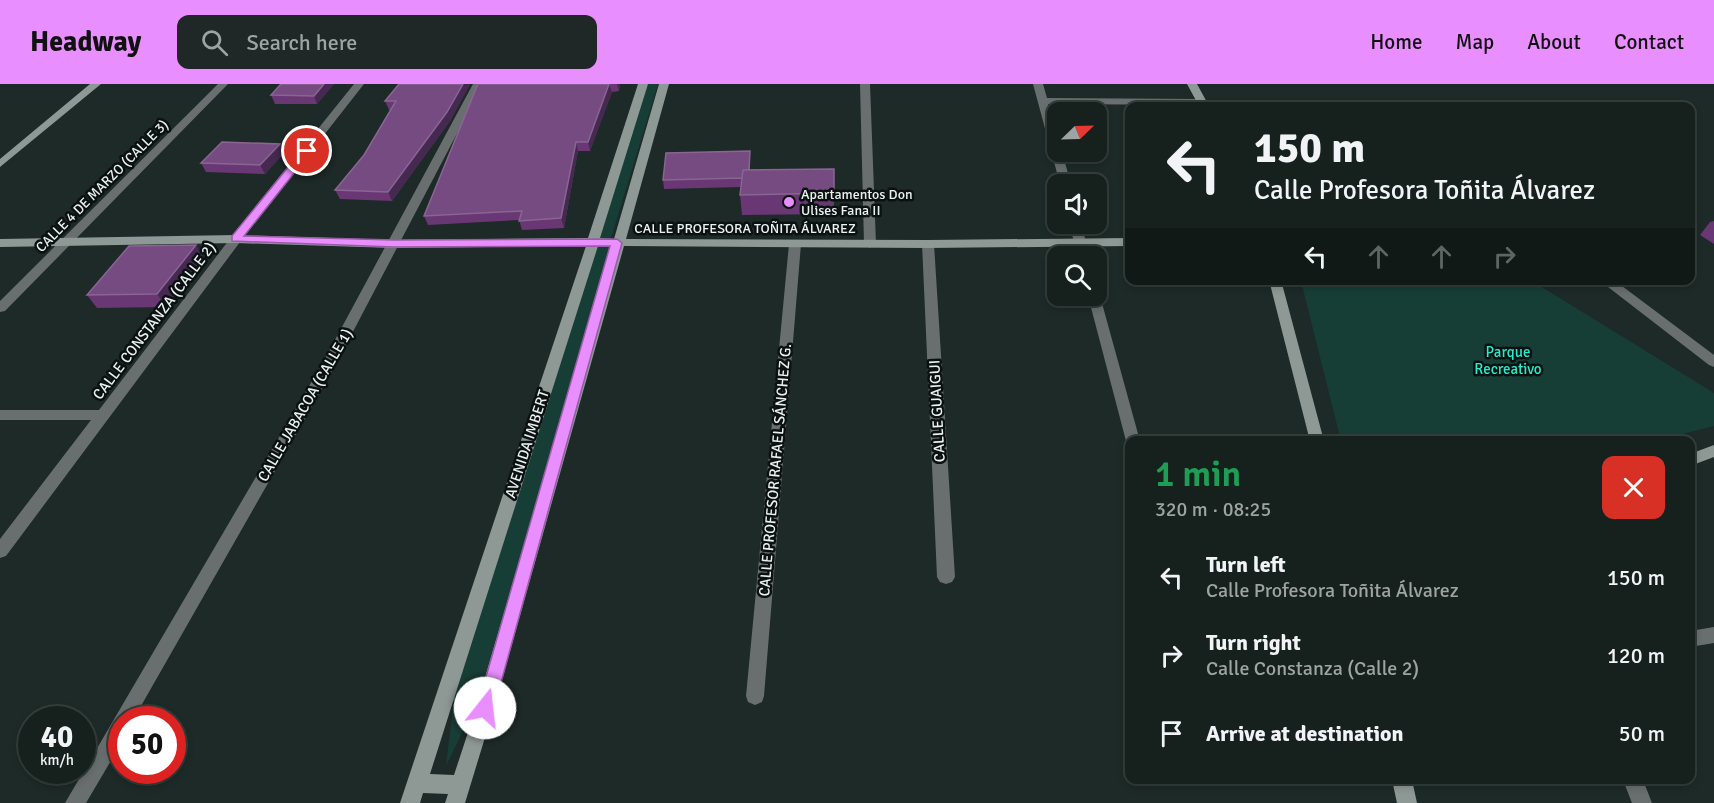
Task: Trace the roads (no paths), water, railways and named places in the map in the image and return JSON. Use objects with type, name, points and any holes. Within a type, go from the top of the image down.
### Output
[{"type":"main road","points":[[0,164],[96,84]]},
{"type":"main road","name":"AVENIDA IMBERT","points":[[410,803],[643,84]]},
{"type":"main road","name":"AVENIDA IMBERT","points":[[458,794],[489,697],[664,84]]},
{"type":"main road","points":[[1192,84],[1202,102]]},
{"type":"main road","name":"CALLE PROFESORA TOÑITA ÁLVAREZ","points":[[0,243],[236,239],[394,244],[1125,242]]},
{"type":"main road","points":[[1276,285],[1316,436]]},
{"type":"main road","points":[[1695,458],[1714,451]]},
{"type":"main road","points":[[417,783],[458,794]]},
{"type":"main road","points":[[1403,784],[1407,803]]},
{"type":"street","name":"CALLE 4 DE MARZO (CALLE 3)","points":[[0,308],[224,84]]},
{"type":"street","name":"CALLE CONSTANZA (CALLE 2)","points":[[0,551],[236,239],[359,84]]},
{"type":"street","name":"CALLE JABACOA (CALLE 1)","points":[[131,706],[330,364],[478,84]]},
{"type":"street","points":[[865,84],[870,244]]},
{"type":"street","points":[[1038,84],[1062,174]]},
{"type":"street","points":[[1042,101],[1125,103]]},
{"type":"street","points":[[1078,234],[1081,246]]},
{"type":"street","name":"CALLE PROFESOR RAFAEL SÁNCHEZ G.","points":[[754,696],[795,244]]},
{"type":"street","name":"CALLE GUAIGUI","points":[[928,244],[946,577]]},
{"type":"street","points":[[1612,285],[1714,363]]},
{"type":"street","points":[[1097,306],[1132,436]]},
{"type":"street","points":[[0,415],[103,415]]},
{"type":"street","points":[[1695,638],[1714,635]]},
{"type":"street","name":"CALLE JABACOA (CALLE 1)","points":[[75,803],[108,745]]},
{"type":"street","points":[[1635,784],[1642,803]]},
{"type":"place","name":"Apartamentos Don Ulises Fana II","points":[[789,202]]},
{"type":"park label","name":"Parque Recreativo","points":[[1508,360]]}]
